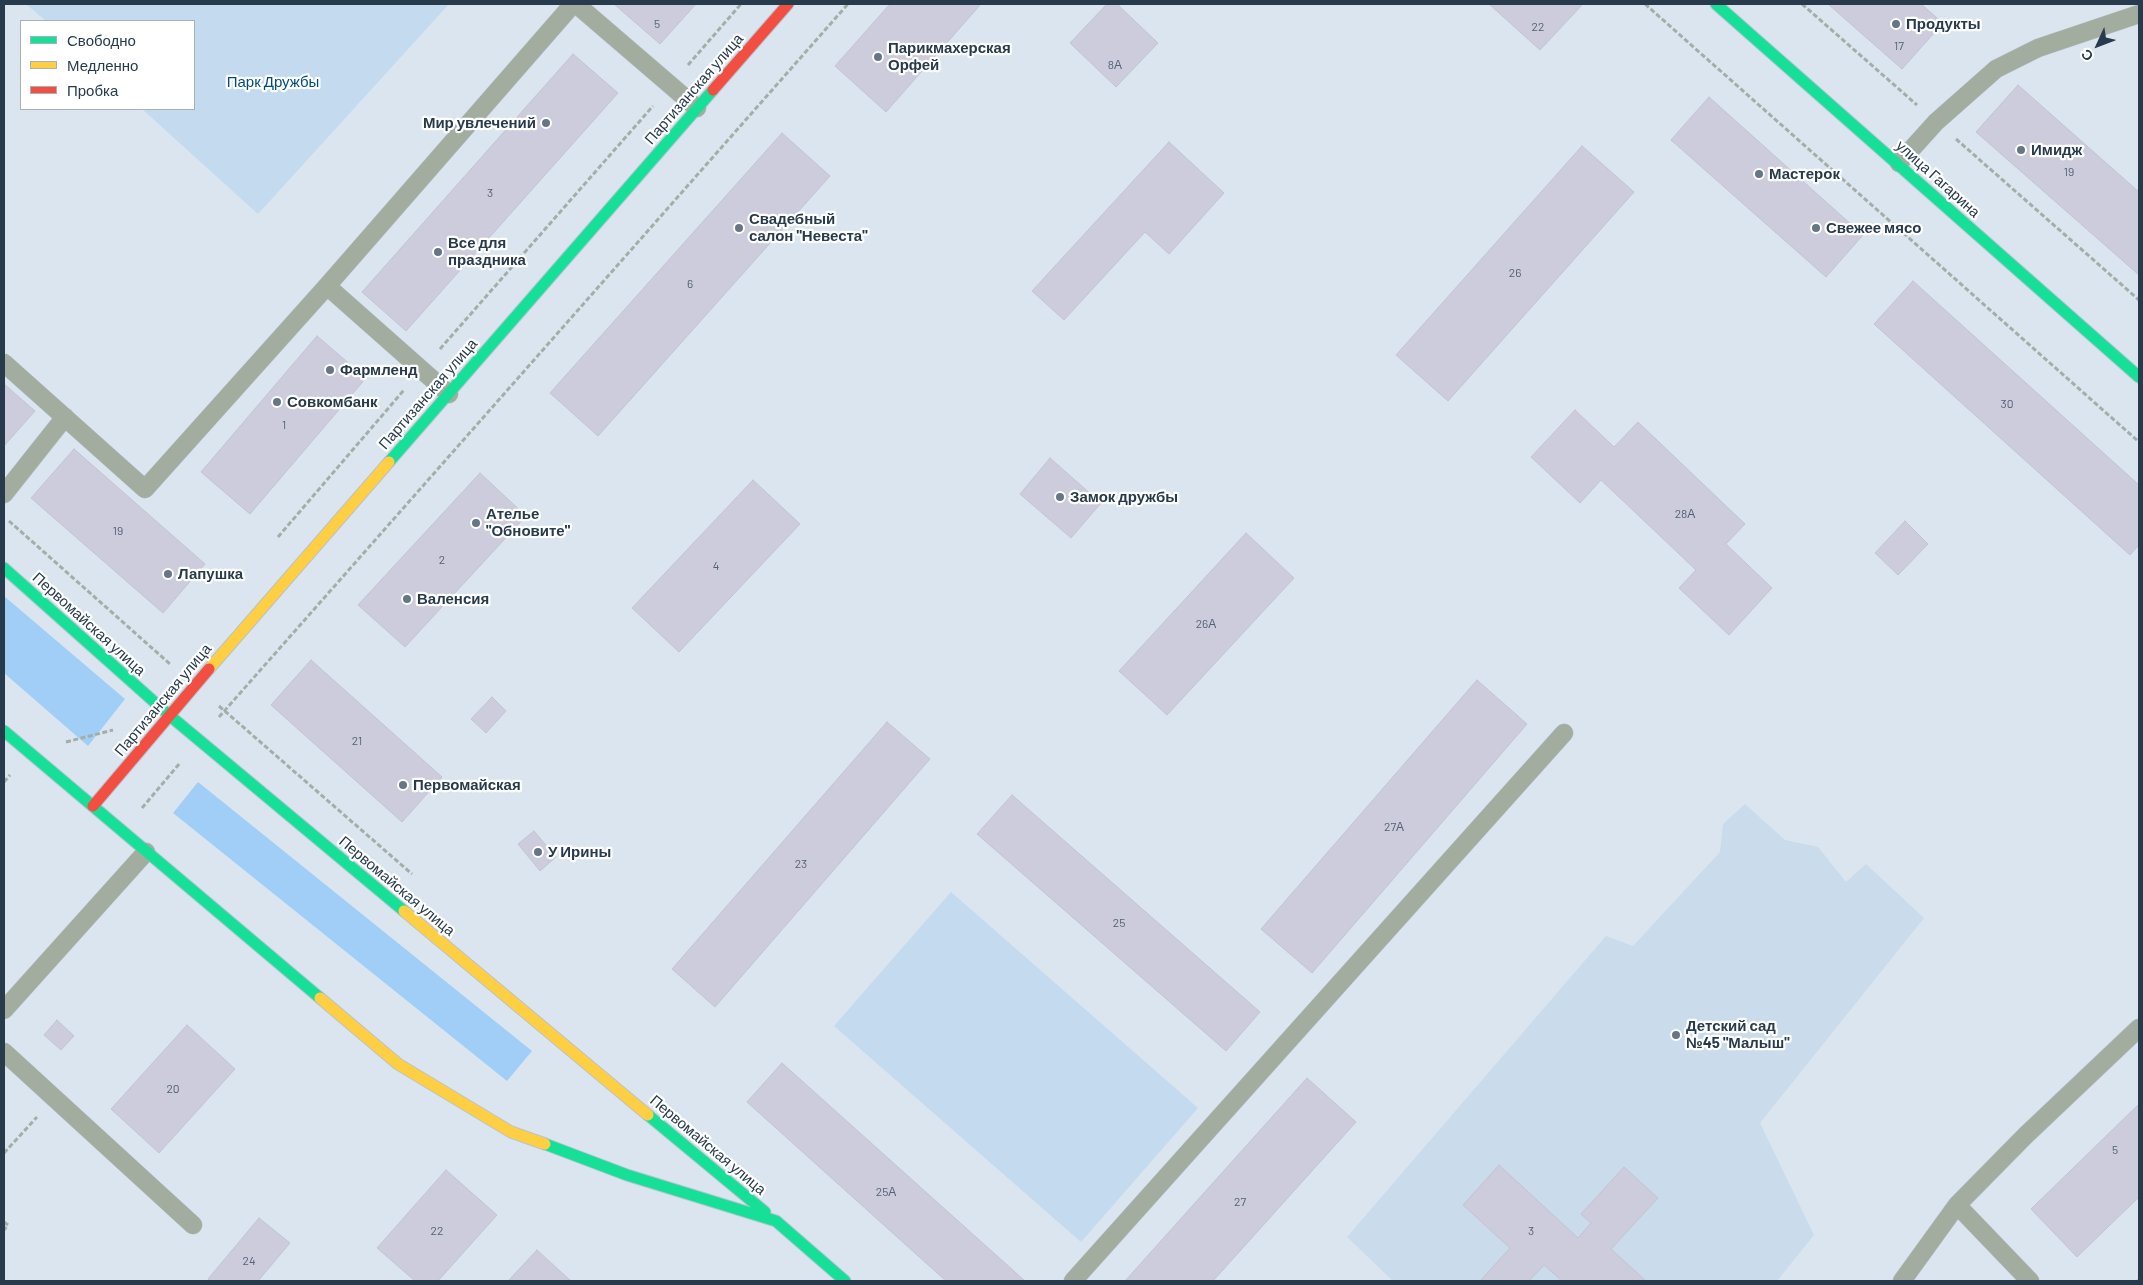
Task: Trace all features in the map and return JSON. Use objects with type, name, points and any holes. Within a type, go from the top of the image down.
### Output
[{"type":"street","name":"Партизанская улица","points":[[93,806],[169,715],[788,4]]},
{"type":"street","name":"улица Гагарина","points":[[1716,4],[1899,163],[2139,377]]},
{"type":"street","name":"Первомайская улица","points":[[4,568],[169,715],[776,1221],[845,1281]]},
{"type":"street","name":"Первомайская улица","points":[[4,731],[398,1064],[511,1132],[627,1175],[776,1221]]},
{"type":"lane","points":[[4,363],[145,489],[327,286],[575,4],[697,108]]},
{"type":"lane","points":[[1899,163],[1936,122],[1996,69],[2038,48],[2139,14]]},
{"type":"lane","points":[[327,286],[449,394]]},
{"type":"lane","points":[[4,494],[64,417]]},
{"type":"lane","points":[[1073,1281],[1564,733]]},
{"type":"lane","points":[[4,1010],[146,852]]},
{"type":"lane","points":[[1902,1281],[1957,1205],[2026,1135],[2139,1028]]},
{"type":"lane","points":[[4,1052],[193,1225]]},
{"type":"lane","points":[[1957,1205],[2030,1281]]},
{"type":"path","points":[[274,543],[422,369],[741,4]]},
{"type":"path","points":[[146,852],[138,813],[199,740],[848,4]]},
{"type":"path","points":[[1645,4],[2139,442]]},
{"type":"path","points":[[1802,4],[2139,300]]},
{"type":"path","points":[[4,782],[28,752],[113,730],[176,656]]},
{"type":"path","points":[[4,1153],[38,1115],[32,1109]]},
{"type":"path","points":[[4,1222],[8,1226],[4,1230]]},
{"type":"shaded area","points":[[4,596],[125,699],[88,746],[4,673]]},
{"type":"shaded area","points":[[198,782],[532,1051],[507,1081],[173,813]]},
{"type":"shaded area","name":"Детский сад №45 \"Малыш\"","points":[[1745,804],[1785,840],[1818,847],[1846,882],[1866,864],[1924,918],[1760,1123],[1814,1235],[1777,1281],[1393,1281],[1347,1237],[1606,936],[1633,946],[1720,852],[1723,824]]},
{"type":"green space","name":"Парк Дружбы","points":[[26,4],[449,4],[258,214],[143,110],[195,110],[195,20],[45,20]]},
{"type":"green space","points":[[951,892],[1198,1108],[1081,1242],[834,1026]]},
{"type":"building","points":[[614,4],[696,4],[660,44]]},
{"type":"building","points":[[890,4],[981,4],[886,112],[835,66]]},
{"type":"building","points":[[1107,4],[1117,4],[1158,43],[1116,87],[1070,43]]},
{"type":"building","points":[[1489,4],[1583,4],[1540,50]]},
{"type":"building","points":[[1828,4],[1921,4],[1943,23],[1902,69]]},
{"type":"building","points":[[573,54],[618,93],[406,331],[362,292]]},
{"type":"building","points":[[2018,85],[2139,192],[2139,275],[1976,132]]},
{"type":"building","points":[[1709,97],[1863,235],[1826,277],[1671,140]]},
{"type":"building","points":[[782,133],[830,176],[598,436],[550,393]]},
{"type":"building","points":[[1169,142],[1224,193],[1169,254],[1145,232],[1064,320],[1032,291]]},
{"type":"building","points":[[1582,146],[1634,192],[1448,401],[1396,355]]},
{"type":"building","points":[[1913,281],[2139,485],[2139,545],[2130,555],[1874,324]]},
{"type":"building","points":[[317,336],[366,378],[250,514],[201,472]]},
{"type":"building","points":[[4,384],[35,411],[4,446]]},
{"type":"building","points":[[1575,410],[1614,447],[1638,422],[1745,524],[1726,544],[1772,588],[1729,635],[1679,588],[1696,570],[1601,480],[1580,503],[1531,457]]},
{"type":"building","points":[[74,449],[205,564],[163,613],[31,498]]},
{"type":"building","points":[[1050,458],[1101,503],[1071,538],[1020,494]]},
{"type":"building","points":[[480,473],[526,516],[405,647],[358,605]]},
{"type":"building","points":[[753,480],[800,524],[679,652],[632,608]]},
{"type":"building","points":[[1905,521],[1928,544],[1898,575],[1875,553]]},
{"type":"building","points":[[1246,533],[1294,578],[1167,715],[1119,671]]},
{"type":"building","points":[[311,660],[442,777],[402,822],[271,705]]},
{"type":"building","points":[[1477,680],[1527,724],[1312,973],[1261,929]]},
{"type":"building","points":[[492,697],[506,711],[486,733],[471,719]]},
{"type":"building","points":[[887,722],[930,759],[715,1007],[672,969]]},
{"type":"building","points":[[1012,795],[1260,1012],[1226,1051],[977,834]]},
{"type":"building","points":[[534,831],[556,857],[540,871],[518,844]]},
{"type":"building","points":[[57,1020],[74,1036],[61,1050],[44,1035]]},
{"type":"building","points":[[187,1025],[235,1069],[159,1153],[111,1109]]},
{"type":"building","points":[[782,1063],[1025,1281],[946,1281],[747,1102]]},
{"type":"building","points":[[1307,1078],[1356,1122],[1213,1281],[1125,1281]]},
{"type":"building","points":[[2139,1104],[2139,1197],[2077,1257],[2031,1209]]},
{"type":"building","points":[[1499,1165],[1578,1238],[1591,1223],[1581,1214],[1624,1167],[1658,1198],[1611,1249],[1646,1281],[1562,1281],[1544,1265],[1529,1281],[1480,1281],[1510,1248],[1463,1205]]},
{"type":"building","points":[[446,1170],[497,1215],[438,1281],[415,1281],[377,1248]]},
{"type":"building","points":[[259,1218],[290,1243],[258,1281],[211,1281],[208,1279]]},
{"type":"building","points":[[537,1250],[571,1281],[508,1281]]},
{"type":"traffic: fast","points":[[1716,4],[2139,377]]},
{"type":"traffic: fast","points":[[389,462],[713,90]]},
{"type":"traffic: fast","points":[[4,568],[169,715],[404,911]]},
{"type":"traffic: fast","points":[[4,731],[320,998]]},
{"type":"traffic: fast","points":[[648,1115],[765,1212]]},
{"type":"traffic: fast","points":[[545,1144],[627,1175],[776,1221],[845,1281]]},
{"type":"traffic: slow","points":[[209,669],[389,462]]},
{"type":"traffic: slow","points":[[404,911],[648,1115]]},
{"type":"traffic: slow","points":[[320,998],[398,1064],[511,1132],[545,1144]]},
{"type":"traffic: jam","points":[[713,90],[788,4]]},
{"type":"traffic: jam","points":[[93,806],[209,669]]},
{"type":"place","name":"Продукты","points":[[1896,24]]},
{"type":"place","name":"Парикмахерская Орфей","points":[[878,57]]},
{"type":"place","name":"Мир увлечений","points":[[546,123]]},
{"type":"place","name":"Имидж","points":[[2021,150]]},
{"type":"place","name":"Мастерок","points":[[1759,174]]},
{"type":"place","name":"Свадебный салон \"Невеста\"","points":[[739,228]]},
{"type":"place","name":"Свежее мясо","points":[[1816,228]]},
{"type":"place","name":"Все для праздника","points":[[438,252]]},
{"type":"place","name":"Фармленд","points":[[330,370]]},
{"type":"place","name":"Совкомбанк","points":[[277,402]]},
{"type":"place","name":"Замок дружбы","points":[[1060,497]]},
{"type":"place","name":"Ателье \"Обновите\"","points":[[476,523]]},
{"type":"place","name":"Лапушка","points":[[168,574]]},
{"type":"place","name":"Валенсия","points":[[407,599]]},
{"type":"place","name":"Первомайская","points":[[403,785]]},
{"type":"place","name":"У Ирины","points":[[538,852]]},
{"type":"place","name":"Детский сад №45 \"Малыш\"","points":[[1676,1035]]}]
